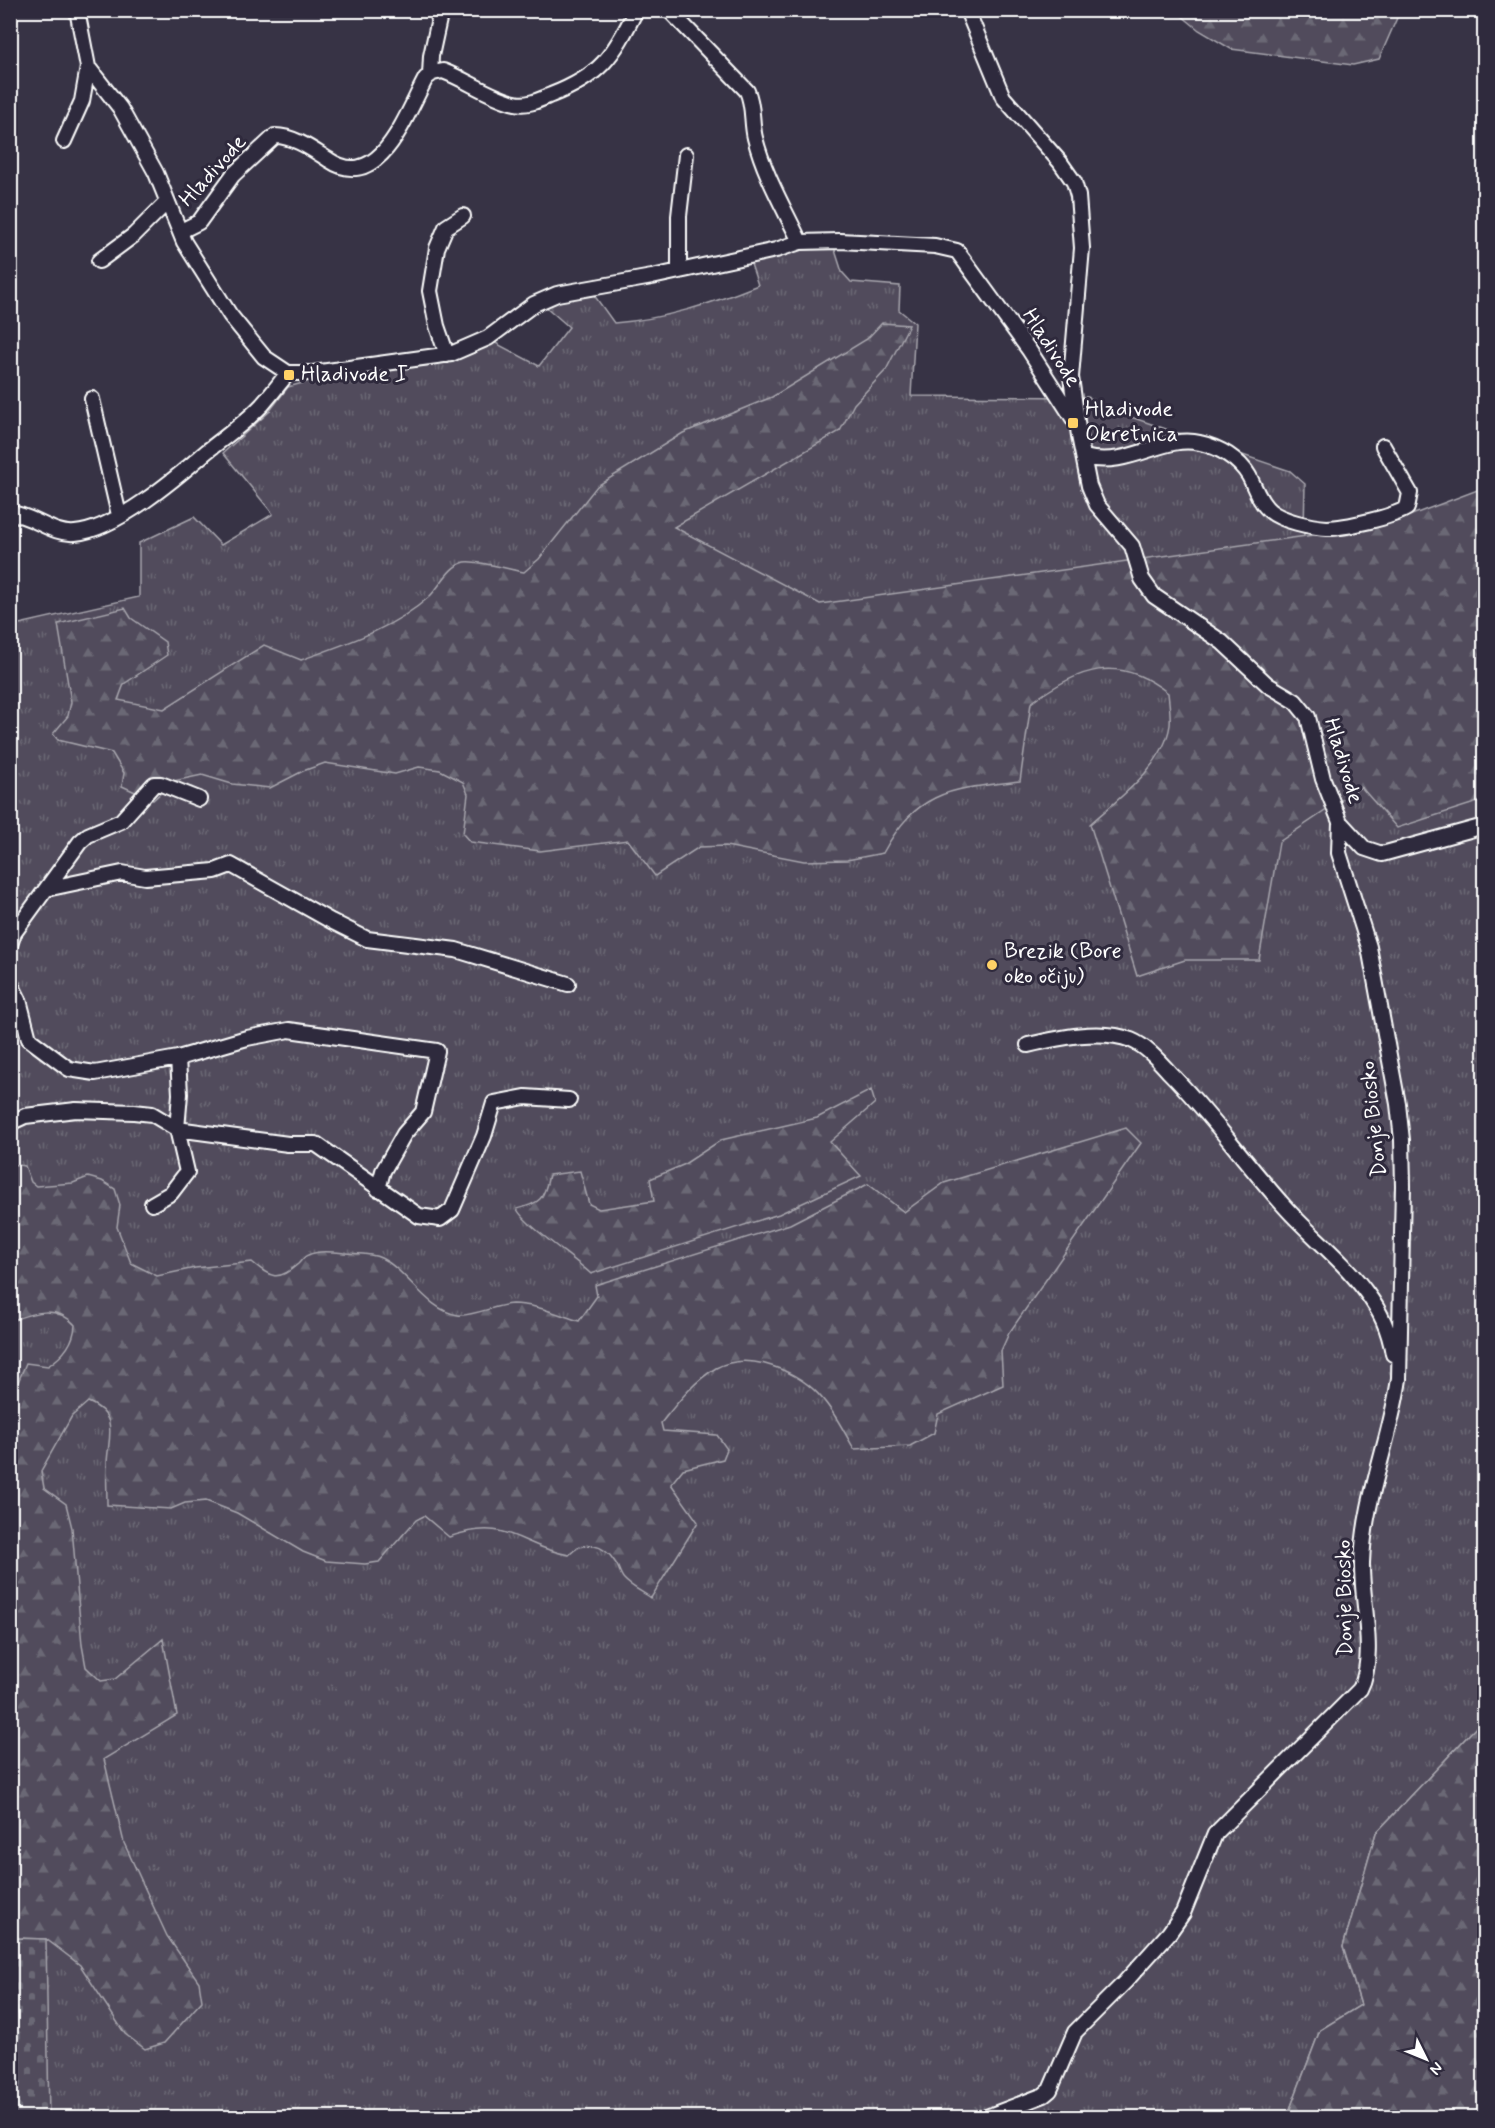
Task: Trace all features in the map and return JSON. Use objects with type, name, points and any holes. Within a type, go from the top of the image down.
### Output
[{"type":"street","name":"Hladivode","points":[[77,10],[88,67],[120,108],[156,173],[184,242],[230,315],[264,357],[288,373],[313,373],[447,355],[471,347],[488,338],[534,304],[557,294],[679,271],[776,250],[800,242],[840,241],[935,246],[957,251],[1035,358],[1076,423],[1089,486],[1097,505],[1132,546],[1146,589],[1222,642],[1251,666],[1264,681],[1303,709],[1308,717],[1323,779],[1340,822]]},
{"type":"street","points":[[441,10],[431,56],[430,75],[443,71],[511,102],[529,104],[567,89],[603,66],[616,51],[636,10]]},
{"type":"street","points":[[669,10],[747,91],[752,101],[754,136],[800,242]]},
{"type":"street","points":[[967,10],[1003,97],[1060,162],[1074,182],[1078,196],[1082,248],[1071,377],[1076,423]]},
{"type":"street","points":[[64,141],[82,101],[88,67]]},
{"type":"street","name":"Hladivode","points":[[181,231],[199,222],[233,176],[275,136],[286,136],[348,169],[360,168],[372,163],[388,148],[430,75]]},
{"type":"street","points":[[679,271],[679,216],[686,155]]},
{"type":"street","points":[[99,261],[134,235],[167,202]]},
{"type":"street","points":[[447,355],[437,326],[430,291],[437,248],[446,227],[463,216]]},
{"type":"street","points":[[10,513],[18,514],[55,531],[73,534],[92,530],[171,482],[262,405],[288,373]]},
{"type":"street","points":[[92,399],[121,514]]},
{"type":"street","points":[[1084,457],[1099,461],[1117,461],[1179,442],[1202,443],[1238,462],[1270,512],[1290,520],[1326,528],[1407,508],[1410,493],[1383,446]]},
{"type":"street","points":[[10,945],[14,933],[80,842],[88,835],[120,821],[146,789],[154,784],[161,784],[199,799]]},
{"type":"street","points":[[1340,822],[1364,848],[1382,854],[1485,826]]},
{"type":"street","name":"Donje Biosko","points":[[984,2118],[1044,2095],[1050,2090],[1075,2032],[1125,1982],[1169,1933],[1183,1913],[1215,1834],[1360,1689],[1368,1675],[1362,1586],[1363,1547],[1378,1460],[1393,1418],[1399,1379],[1402,1140],[1384,1021],[1369,947],[1339,853],[1340,822]]},
{"type":"street","points":[[46,889],[122,873],[145,877],[215,871],[231,865],[367,939],[456,950],[568,984]]},
{"type":"street","points":[[10,982],[19,1000],[29,1039],[69,1069],[94,1073],[178,1058],[247,1038],[289,1030],[437,1051],[423,1112],[404,1134],[383,1170],[378,1188]]},
{"type":"street","points":[[1028,1044],[1072,1035],[1098,1035],[1131,1040],[1154,1056],[1215,1120],[1284,1206],[1330,1251],[1365,1290],[1386,1325],[1399,1379]]},
{"type":"street","points":[[152,1204],[171,1193],[187,1172],[177,1129],[180,1095],[178,1058]]},
{"type":"street","points":[[10,1123],[25,1116],[76,1110],[152,1114],[177,1129],[288,1144],[316,1144],[419,1216],[427,1219],[447,1216],[484,1136],[494,1103],[525,1097],[569,1100]]},
{"type":"green space","points":[[1176,11],[1400,11],[1379,59],[1353,65],[1231,49],[1199,30]]},
{"type":"green space","points":[[803,247],[834,247],[842,272],[851,282],[900,286],[899,310],[915,323],[911,396],[1088,397],[1116,412],[1290,471],[1305,484],[1303,578],[1484,758],[1484,1719],[1376,1833],[1343,1947],[1361,2005],[1320,2030],[1287,2117],[11,2117],[10,626],[139,597],[139,543],[194,517],[221,545],[273,514],[223,453],[269,412],[288,387],[317,379],[453,362],[492,341],[539,366],[569,327],[545,306],[561,299],[594,295],[614,323],[670,314],[758,285],[750,261]]},
{"type":"green space","points":[[882,323],[909,325],[886,370],[854,404],[840,431],[674,527],[820,604],[1328,533],[1409,516],[1483,488],[1484,480],[1484,800],[1397,828],[1361,787],[1279,842],[1259,960],[1185,960],[1137,976],[1090,824],[1139,780],[1150,767],[1166,740],[1170,725],[1170,709],[1168,693],[1150,681],[1115,669],[1082,674],[1065,681],[1031,703],[1020,781],[956,790],[939,796],[924,804],[910,816],[896,832],[883,853],[847,860],[804,861],[726,846],[699,847],[655,876],[628,840],[540,851],[470,842],[463,834],[468,794],[463,782],[440,770],[419,767],[395,774],[325,763],[303,771],[270,788],[232,784],[202,775],[174,781],[153,800],[122,786],[124,773],[112,753],[58,740],[53,734],[68,716],[71,702],[58,624],[125,608],[131,618],[165,642],[167,655],[124,684],[118,700],[164,709],[264,645],[301,660],[334,648],[384,627],[415,608],[433,593],[449,572],[459,564],[478,562],[524,572],[539,559],[597,486],[683,433],[772,397],[867,339]]},
{"type":"green space","points":[[1484,345],[1484,388],[1480,387],[1478,365]]},
{"type":"green space","points":[[871,1090],[875,1103],[830,1142],[861,1176],[779,1214],[591,1274],[539,1232],[517,1209],[531,1205],[540,1199],[549,1175],[580,1171],[589,1204],[599,1209],[654,1201],[650,1179],[683,1165],[721,1140],[817,1118]]},
{"type":"green space","points":[[1126,1128],[1141,1143],[1009,1333],[1001,1351],[1003,1385],[938,1414],[934,1433],[910,1446],[854,1449],[820,1396],[797,1377],[765,1364],[746,1361],[728,1363],[716,1368],[693,1386],[661,1423],[663,1431],[717,1435],[727,1449],[723,1459],[683,1469],[671,1484],[698,1522],[651,1598],[627,1582],[610,1556],[600,1548],[587,1545],[569,1555],[551,1551],[500,1531],[469,1531],[449,1537],[424,1516],[416,1520],[379,1562],[365,1564],[326,1561],[303,1552],[237,1513],[206,1501],[185,1503],[171,1509],[107,1505],[110,1428],[105,1413],[88,1402],[72,1416],[41,1471],[44,1488],[66,1504],[72,1528],[86,1667],[101,1681],[115,1679],[163,1639],[177,1715],[104,1759],[124,1843],[167,1936],[199,1982],[202,2001],[164,2043],[145,2049],[125,2034],[80,1965],[46,1939],[11,1938],[11,1399],[26,1363],[48,1366],[63,1353],[70,1343],[75,1325],[60,1315],[44,1312],[11,1321],[11,1164],[25,1166],[31,1182],[36,1186],[73,1183],[88,1177],[102,1181],[115,1189],[120,1205],[117,1227],[131,1263],[157,1276],[195,1268],[252,1262],[264,1272],[275,1276],[285,1274],[305,1256],[312,1253],[368,1254],[391,1264],[436,1306],[447,1312],[463,1315],[506,1305],[521,1304],[579,1321],[597,1296],[595,1285],[790,1224],[868,1184],[904,1212],[944,1183]]},
{"type":"green space","points":[[1484,1719],[1484,2117],[1287,2117],[1320,2030],[1361,2005],[1343,1947],[1376,1833]]},
{"type":"green space","points":[[11,1938],[46,1939],[49,2117],[11,2117]]},
{"type":"place","name":"Hladivode I","points":[[289,375]]},
{"type":"place","name":"Hladivode Okretnica","points":[[1073,423]]},
{"type":"place","name":"Brezik (Bore oko očiju)","points":[[992,965]]}]
